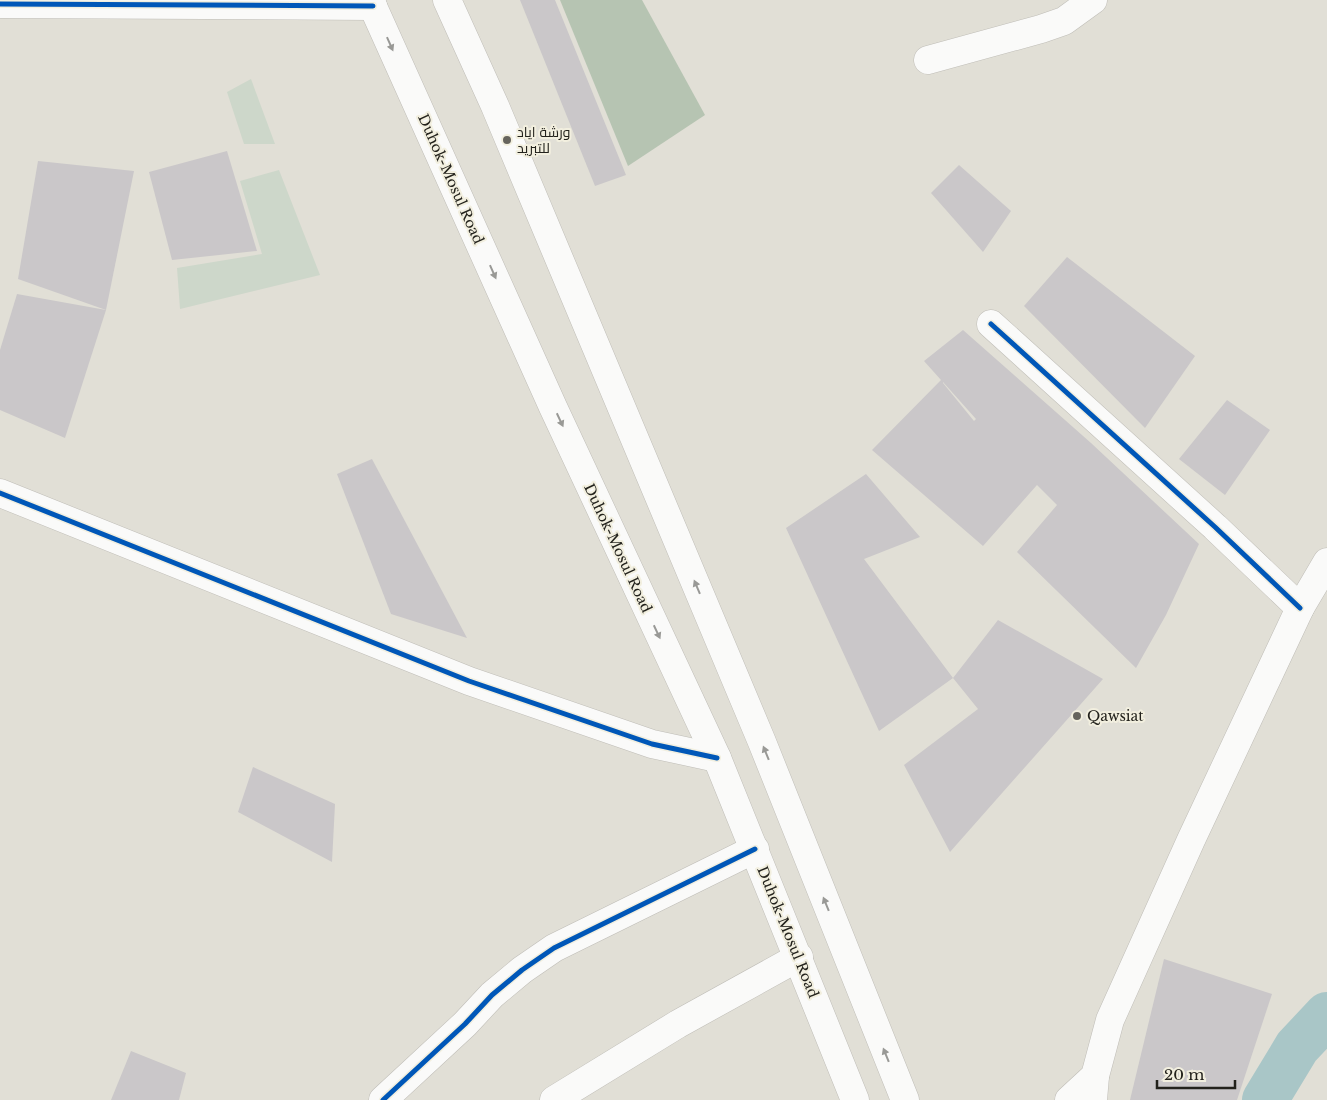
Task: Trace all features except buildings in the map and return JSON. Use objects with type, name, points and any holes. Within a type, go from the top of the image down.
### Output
[{"type":"main road","points":[[447,0],[495,106],[762,742],[905,1100]]},
{"type":"main road","points":[[928,60],[1041,29],[1064,20],[1093,0]]},
{"type":"main road","points":[[0,4],[371,3]]},
{"type":"main road","name":"Duhok-Mosul Road","points":[[371,3],[602,513],[717,758],[856,1100]]},
{"type":"main road","points":[[991,324],[1215,527],[1300,608]]},
{"type":"main road","points":[[0,493],[469,681],[652,744],[717,758]]},
{"type":"main road","points":[[1069,1100],[1094,1088],[1110,1020],[1195,831],[1300,608],[1327,562]]},
{"type":"main road","points":[[383,1100],[465,1024],[492,995],[522,970],[554,948],[755,848]]},
{"type":"main road","points":[[554,1100],[678,1024],[798,958]]},
{"type":"shaded area","points":[[251,79],[275,144],[244,144],[227,92]]},
{"type":"shaded area","points":[[279,170],[320,275],[180,309],[177,268],[262,254],[240,181]]},
{"type":"green space","points":[[560,0],[642,0],[705,115],[628,166]]},
{"type":"waterway","points":[[1265,1100],[1297,1047],[1327,1015]]},
{"type":"cycle path","points":[[0,4],[373,6]]},
{"type":"cycle path","points":[[991,324],[1215,527],[1300,608]]},
{"type":"cycle path","points":[[0,493],[469,681],[652,744],[717,758]]},
{"type":"cycle path","points":[[383,1100],[465,1024],[492,995],[522,970],[554,948],[755,849]]},
{"type":"place","name":"ورشة اياد للتبريد","points":[[507,140]]},
{"type":"place","name":"Qawsiat","points":[[1077,716]]}]
